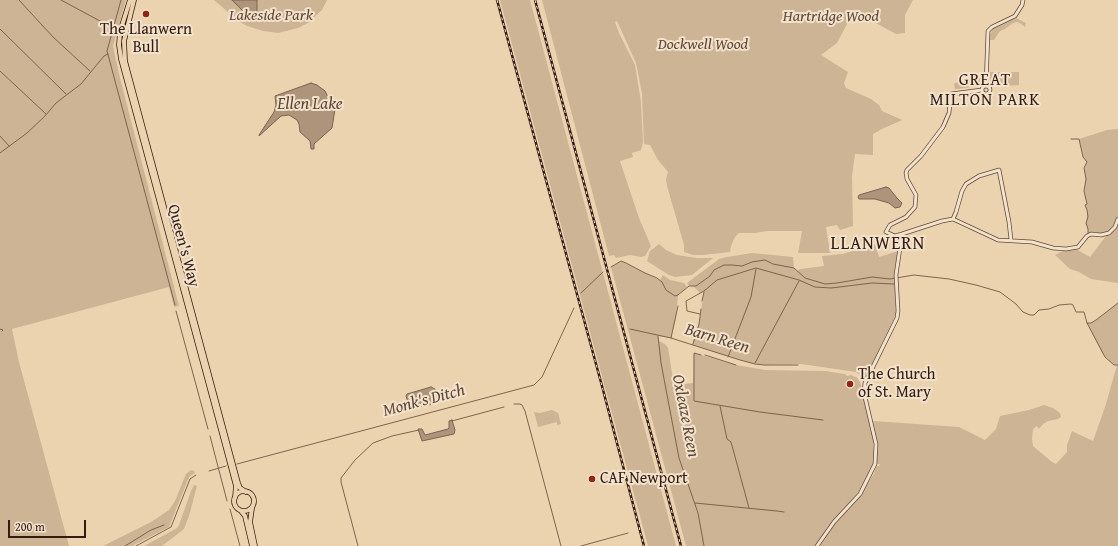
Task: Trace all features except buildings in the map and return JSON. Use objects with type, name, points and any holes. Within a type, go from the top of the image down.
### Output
[{"type":"main road","name":"Queen's Way","points":[[130,0],[120,32],[119,45],[121,59],[236,486],[236,506],[245,516],[252,546]]},
{"type":"main road","name":"Queen's Way","points":[[134,0],[124,41],[125,61],[238,483],[240,488],[254,499],[250,522],[255,546]]},
{"type":"main road","points":[[235,498],[240,493],[246,492]]},
{"type":"main road","points":[[241,510],[248,510],[252,507]]},
{"type":"street","points":[[982,90],[983,94],[988,93],[989,88],[986,86],[988,31],[992,27],[1015,16],[1022,5],[1023,0]]},
{"type":"street","points":[[986,86],[982,88],[982,90],[951,94],[949,113],[943,127],[906,173],[907,179],[916,195],[915,207],[906,217],[890,225],[886,232],[895,236],[953,219],[993,238],[1003,241],[1011,240],[1032,242],[1053,248],[1072,249],[1078,247],[1087,236],[1091,234],[1101,235],[1109,233],[1115,227],[1118,219]]},
{"type":"street","points":[[953,219],[962,191],[966,184],[979,176],[999,170],[1011,240]]},
{"type":"street","points":[[817,546],[830,527],[860,494],[875,464],[876,444],[864,389],[865,383],[897,318],[896,275],[902,234]]},
{"type":"green space","points":[[0,0],[126,0],[113,46],[179,306],[174,307],[169,287],[12,329],[19,362],[69,546],[0,546]]},
{"type":"green space","name":"Lakeside Park","points":[[214,0],[327,0],[322,10],[308,23],[298,28],[278,33],[263,31],[247,26],[237,20]]},
{"type":"green space","points":[[500,0],[530,0],[676,546],[648,546]]},
{"type":"green space","points":[[542,0],[913,0],[905,15],[905,33],[896,34],[854,11],[837,43],[821,55],[848,72],[844,83],[846,88],[871,99],[879,105],[882,111],[902,120],[873,134],[873,155],[855,154],[852,176],[853,226],[840,230],[837,225],[826,227],[830,253],[798,253],[802,231],[739,233],[735,237],[730,252],[693,255],[684,252],[684,245],[667,186],[666,179],[668,172],[658,160],[650,145],[644,144],[642,94],[636,63],[617,21],[615,22],[619,33],[635,65],[641,102],[643,142],[641,150],[632,153],[633,157],[620,161],[639,218],[651,246],[645,256],[641,257],[630,255],[616,258],[614,255],[609,256]]},
{"type":"green space","points":[[1016,18],[1026,23],[1025,27],[1018,22],[1013,23],[1000,31],[994,40],[990,40],[989,37],[993,29]]},
{"type":"green space","points":[[990,72],[1019,72],[1019,85],[990,86]]},
{"type":"green space","points":[[970,77],[984,78],[983,84],[955,89],[955,83],[968,80]]},
{"type":"green space","points":[[1118,129],[1118,217],[1115,224],[1108,232],[1103,234],[1093,232],[1088,233],[1086,223],[1087,210],[1085,205],[1087,204],[1084,191],[1086,179],[1084,168],[1087,162],[1083,157],[1079,139],[1107,130]]},
{"type":"green space","points":[[1118,222],[1118,283],[1091,279],[1070,269],[1055,255],[1065,250],[1076,249],[1090,257]]},
{"type":"green space","points":[[659,244],[666,250],[677,255],[697,258],[713,258],[692,275],[675,277],[669,275],[647,261],[650,251]]},
{"type":"green space","points":[[875,244],[879,257],[898,251],[894,273],[896,314],[865,379],[856,372],[801,364],[755,364],[692,345],[699,324],[704,291],[700,293],[693,286],[689,286],[687,283],[719,259],[752,253],[793,257],[794,268],[797,271],[800,269],[824,266],[822,256],[843,254]]},
{"type":"green space","points":[[621,261],[660,280],[663,275],[670,280],[684,283],[687,287],[678,295],[676,318],[671,338],[658,336],[659,341],[665,344],[668,348],[674,385],[693,383],[694,353],[736,365],[765,370],[825,371],[845,374],[847,376],[851,375],[859,379],[862,388],[858,390],[863,396],[873,435],[874,459],[872,467],[862,487],[828,527],[816,546],[686,546],[611,267]]},
{"type":"green space","points":[[1118,303],[1118,546],[820,546],[830,529],[861,494],[877,466],[880,464],[877,464],[877,439],[873,421],[959,427],[985,440],[996,429],[1000,416],[1029,410],[1044,405],[1053,408],[1060,413],[1061,417],[1048,421],[1039,429],[1037,426],[1033,429],[1032,439],[1033,446],[1052,462],[1056,464],[1067,452],[1067,445],[1072,431],[1093,441],[1106,404],[1117,365],[1114,365],[1102,353],[1087,323],[1091,323],[1096,320]]},
{"type":"green space","points":[[552,410],[558,413],[561,424],[557,425],[557,422],[538,427],[534,412],[540,413]]},
{"type":"green space","points":[[191,470],[195,473],[190,476],[187,482],[169,527],[132,546],[103,546],[151,522],[169,510],[175,501],[186,474]]},
{"type":"green space","points":[[194,485],[197,486],[184,529],[162,546],[144,546],[177,528]]},
{"type":"water","points":[[232,0],[257,0],[257,11],[255,17],[247,15]]},
{"type":"water","name":"Ellen Lake","points":[[311,83],[317,85],[325,91],[330,101],[334,104],[335,109],[332,128],[314,144],[314,149],[311,149],[310,141],[300,132],[297,120],[289,115],[281,116],[259,136],[274,112],[276,105],[275,96]]},
{"type":"water","points":[[886,187],[889,188],[902,203],[900,207],[895,208],[889,203],[875,199],[859,199],[858,197],[859,195]]},
{"type":"water","points":[[431,387],[435,389],[439,400],[437,403],[419,407],[416,402],[408,402],[406,396],[407,394]]},
{"type":"water","points":[[452,420],[455,430],[454,434],[422,441],[418,429],[422,429],[425,435],[448,429],[449,421]]},
{"type":"waterway","points":[[19,0],[53,37],[90,71]]},
{"type":"waterway","points":[[61,0],[113,28]]},
{"type":"waterway","points":[[121,0],[107,51],[175,305]]},
{"type":"waterway","points":[[0,29],[66,94]]},
{"type":"waterway","points":[[0,153],[27,133],[56,103],[81,84],[104,56],[108,54]]},
{"type":"waterway","points":[[0,71],[46,114]]},
{"type":"waterway","points":[[0,136],[9,146]]},
{"type":"waterway","points":[[1071,139],[1079,139],[1083,157],[1087,162],[1084,168],[1086,179],[1084,191],[1087,204],[1085,205],[1088,217],[1086,223],[1088,233]]},
{"type":"waterway","name":"Monk's Ditch","points":[[611,267],[621,261],[626,263],[657,278],[662,282],[666,290],[675,296],[689,286],[696,286],[710,276],[714,270],[724,265],[742,266],[752,262],[765,260],[773,264],[794,268],[805,278],[825,284],[872,277],[890,279],[914,275],[949,279],[1000,292],[1016,304],[1023,312],[1030,315],[1034,315],[1039,310],[1049,309],[1059,305],[1073,305],[1076,312],[1084,312],[1087,323],[1105,357],[1114,365],[1118,365]]},
{"type":"waterway","points":[[700,314],[687,311],[686,301],[704,291],[717,280],[756,268],[799,280],[815,287],[831,288],[872,283],[894,284]]},
{"type":"waterway","points":[[728,357],[751,297],[756,269]]},
{"type":"waterway","name":"Monk's Ditch","points":[[581,293],[603,272]]},
{"type":"waterway","points":[[755,363],[799,281]]},
{"type":"waterway","points":[[702,301],[704,292]]},
{"type":"waterway","points":[[1087,323],[1091,323],[1096,320],[1118,303]]},
{"type":"waterway","points":[[671,338],[678,306]]},
{"type":"waterway","name":"Monk's Ditch","points":[[237,464],[534,385],[542,377],[574,308]]},
{"type":"waterway","points":[[693,344],[699,324],[701,309]]},
{"type":"waterway","points":[[176,311],[208,429]]},
{"type":"waterway","points":[[0,329],[3,330],[2,331]]},
{"type":"waterway","name":"Barn Reen","points":[[630,329],[671,338],[755,364],[798,365]]},
{"type":"waterway","name":"Oxleaze Reen","points":[[658,336],[661,363],[679,458],[698,513],[704,546]]},
{"type":"waterway","points":[[701,355],[694,353],[694,401],[760,412],[823,420]]},
{"type":"waterway","points":[[705,355],[736,365]]},
{"type":"waterway","points":[[514,404],[522,405],[525,411],[561,546]]},
{"type":"waterway","points":[[720,406],[727,439],[731,442],[749,508]]},
{"type":"waterway","points":[[452,421],[504,407]]},
{"type":"waterway","points":[[358,546],[341,478],[355,460],[373,443],[392,436],[419,430]]},
{"type":"waterway","name":"Monk's Ditch","points":[[210,436],[227,501]]},
{"type":"waterway","name":"Monk's Ditch","points":[[209,471],[226,466]]},
{"type":"waterway","name":"Monk's Ditch","points":[[136,546],[171,527],[190,479],[196,475]]},
{"type":"waterway","points":[[695,503],[784,512]]},
{"type":"waterway","points":[[230,509],[240,546]]},
{"type":"waterway","points":[[125,546],[151,530],[164,525]]},
{"type":"waterway","points":[[581,546],[628,533]]},
{"type":"railway","points":[[497,0],[644,546]]},
{"type":"railway","points":[[535,0],[681,546]]},
{"type":"place","name":"The Llanwern Bull","points":[[146,14]]},
{"type":"place","name":"The Church of St. Mary","points":[[850,384]]},
{"type":"place","name":"CAF Newport","points":[[592,479]]},
{"type":"district","name":"GREAT MILTON PARK","points":[[985,91]]},
{"type":"district","name":"LLANWERN","points":[[878,244]]},
{"type":"park label","name":"Hartridge Wood","points":[[831,17]]},
{"type":"park label","name":"Dockwell Wood","points":[[703,45]]}]
